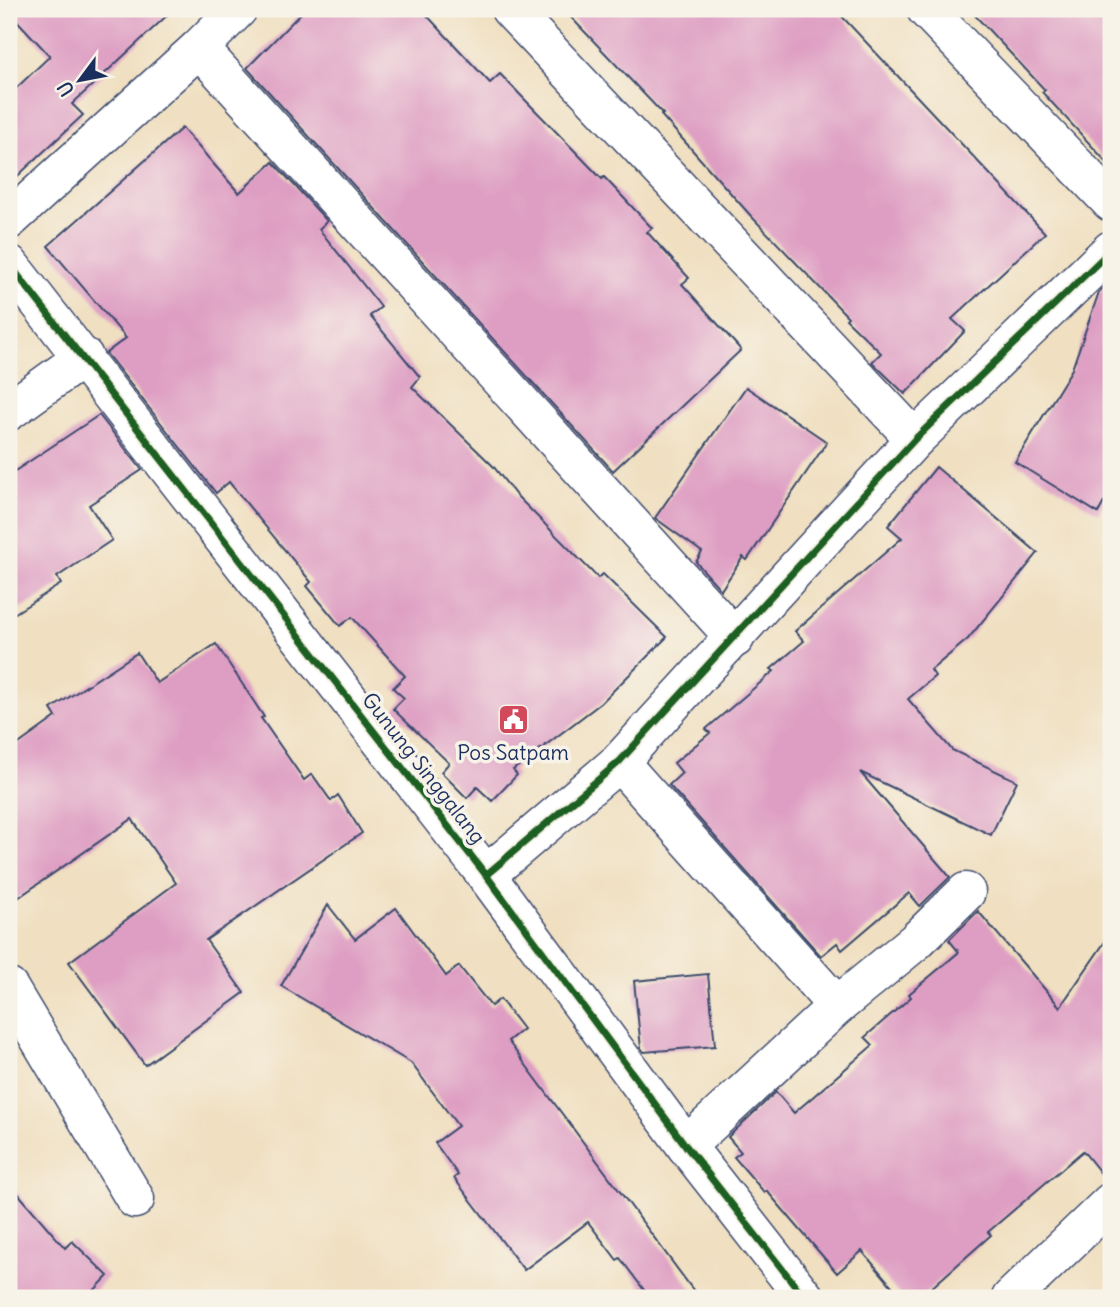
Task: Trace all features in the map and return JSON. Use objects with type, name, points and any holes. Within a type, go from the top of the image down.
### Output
[{"type":"street","points":[[9,220],[199,48],[238,9]]},
{"type":"street","points":[[510,9],[915,439]]},
{"type":"street","points":[[926,9],[1111,202]]},
{"type":"street","points":[[199,48],[734,638]]},
{"type":"street","points":[[486,876],[619,762],[915,439],[1111,250]]},
{"type":"street","name":"Gunung Singgalang","points":[[9,264],[486,876],[686,1146],[805,1298]]},
{"type":"street","points":[[9,411],[83,357]]},
{"type":"street","points":[[619,762],[837,1006]]},
{"type":"street","points":[[686,1146],[837,1006],[916,941],[966,892]]},
{"type":"street","points":[[9,988],[135,1199]]},
{"type":"street","points":[[1011,1298],[1111,1202]]},
{"type":"building","points":[[9,9],[174,9],[72,104],[83,115],[9,184],[9,95],[50,56]]},
{"type":"building","points":[[305,9],[421,9],[490,83],[500,74],[652,228],[647,232],[689,278],[682,284],[741,350],[613,471],[247,68]]},
{"type":"building","points":[[563,9],[835,9],[1045,233],[952,319],[965,331],[905,394],[872,362],[881,353],[846,319],[848,317],[751,216],[661,115],[663,114]]},
{"type":"building","points":[[969,9],[1111,9],[1111,167],[1042,92],[1045,90]]},
{"type":"building","points":[[182,128],[239,193],[273,162],[327,221],[319,229],[381,307],[370,316],[420,377],[412,387],[493,466],[515,494],[598,578],[603,574],[667,637],[601,703],[513,770],[517,775],[492,801],[477,787],[467,798],[441,772],[449,763],[393,709],[404,698],[393,688],[405,676],[352,617],[340,626],[307,586],[311,582],[229,482],[216,493],[106,353],[126,338],[48,246]]},
{"type":"building","points":[[1111,280],[1111,490],[1098,513],[1015,462],[1072,369],[1099,292]]},
{"type":"building","points":[[746,387],[827,442],[747,560],[743,557],[721,590],[696,562],[702,552],[655,518]]},
{"type":"building","points":[[99,415],[142,470],[89,505],[112,540],[57,577],[61,584],[9,617],[9,475]]},
{"type":"building","points":[[936,467],[1038,553],[968,639],[931,670],[935,676],[908,699],[952,750],[1017,781],[991,835],[860,772],[950,877],[920,906],[909,893],[842,950],[837,943],[821,956],[669,785],[682,773],[674,763],[710,733],[706,729],[774,671],[771,669],[804,641],[795,631],[902,538],[888,526]]},
{"type":"building","points":[[216,644],[264,717],[261,718],[304,780],[312,774],[331,801],[338,795],[362,833],[206,940],[244,993],[145,1065],[69,962],[176,883],[132,819],[9,904],[9,751],[56,717],[51,709],[137,653],[157,683]]},
{"type":"building","points":[[328,905],[355,939],[396,908],[446,976],[459,966],[491,1006],[500,999],[523,1029],[508,1041],[699,1298],[650,1298],[588,1222],[524,1270],[454,1178],[458,1175],[435,1143],[458,1126],[411,1063],[281,986]]},
{"type":"building","points":[[978,911],[1060,1007],[1111,933],[1111,1181],[1107,1181],[1083,1151],[988,1232],[991,1235],[920,1298],[902,1298],[862,1251],[837,1273],[767,1191],[764,1192],[734,1157],[741,1152],[728,1137],[776,1092],[794,1113],[873,1045],[865,1037],[911,997],[909,994],[959,952],[949,940]]},
{"type":"building","points":[[708,974],[715,1046],[644,1052],[641,1048],[634,981]]},
{"type":"building","points":[[9,1183],[65,1248],[72,1241],[108,1276],[87,1298],[9,1298]]},
{"type":"cycle path","points":[[486,875],[619,762],[915,439],[1111,250]]},
{"type":"cycle path","points":[[9,264],[486,875],[686,1146],[805,1298]]},
{"type":"place","name":"Pos Satpam","points":[[513,720]]}]
